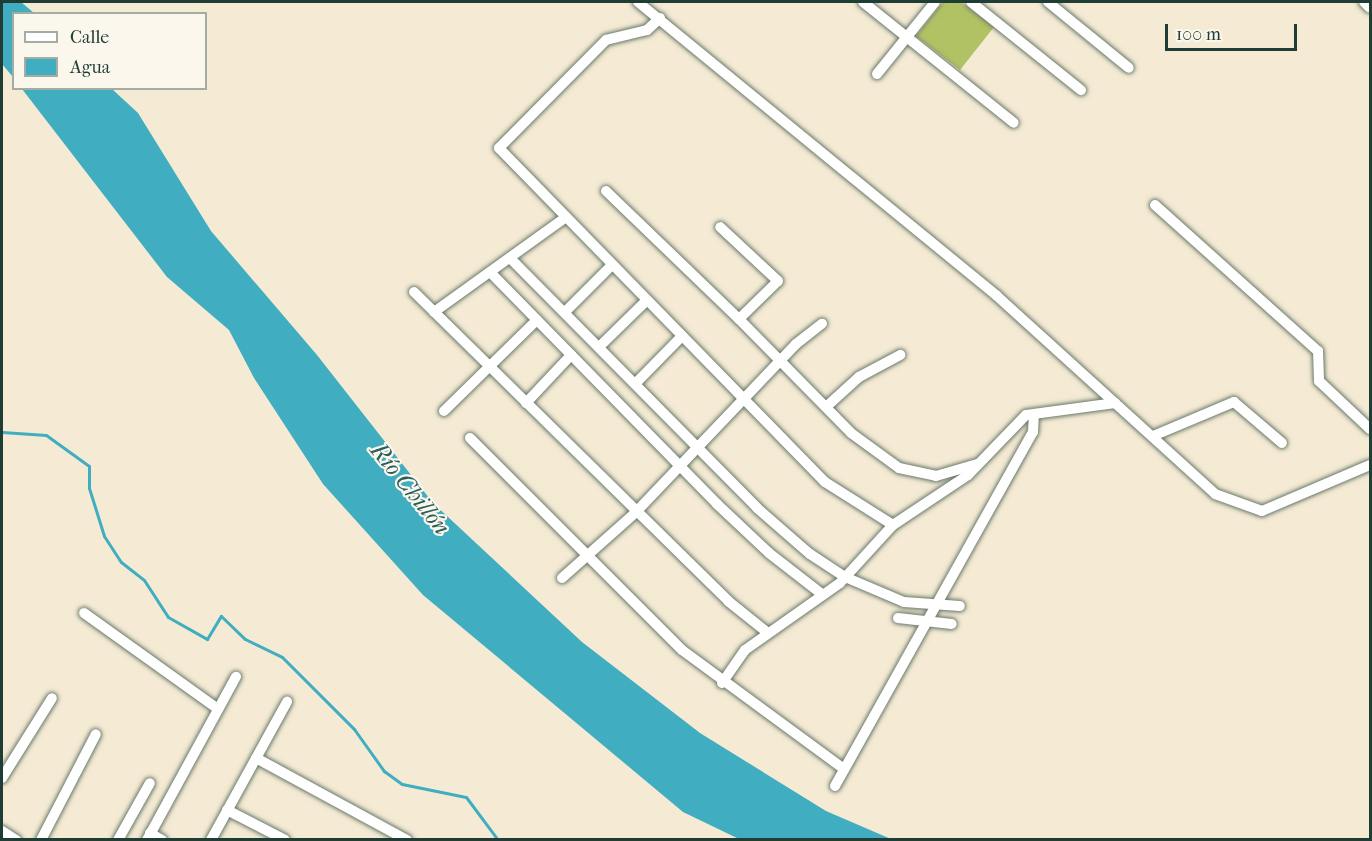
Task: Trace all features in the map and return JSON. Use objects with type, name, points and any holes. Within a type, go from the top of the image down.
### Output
[{"type":"street","points":[[638,2],[997,296],[1215,494],[1262,511],[1371,465]]},
{"type":"street","points":[[863,2],[1014,123]]},
{"type":"street","points":[[878,74],[935,2]]},
{"type":"street","points":[[971,2],[1081,90]]},
{"type":"street","points":[[1048,2],[1129,68]]},
{"type":"street","points":[[1364,2],[1371,8]]},
{"type":"street","points":[[660,18],[647,30],[606,40],[499,148],[611,266],[825,482],[893,525]]},
{"type":"street","points":[[606,191],[782,361],[851,433],[899,468],[936,476],[978,464]]},
{"type":"street","points":[[1155,205],[1318,351],[1320,381],[1371,429]]},
{"type":"street","points":[[434,312],[565,218]]},
{"type":"street","points":[[720,227],[778,281],[739,319]]},
{"type":"street","points":[[510,258],[699,446],[757,508],[810,554],[845,577],[904,602],[960,606]]},
{"type":"street","points":[[565,312],[611,266]]},
{"type":"street","points":[[489,272],[769,553],[823,595]]},
{"type":"street","points":[[414,292],[728,601],[768,633]]},
{"type":"street","points":[[599,347],[646,301]]},
{"type":"street","points":[[444,411],[537,320]]},
{"type":"street","points":[[562,578],[636,512],[782,361],[822,324]]},
{"type":"street","points":[[636,383],[681,337]]},
{"type":"street","points":[[526,403],[571,355]]},
{"type":"street","points":[[826,407],[859,377],[900,355]]},
{"type":"street","points":[[1153,436],[1234,402],[1282,443]]},
{"type":"street","points":[[722,683],[745,650],[845,577],[893,525],[933,501],[978,464],[1024,417],[1114,403]]},
{"type":"street","points":[[834,786],[1033,432],[1034,414]]},
{"type":"street","points":[[470,438],[682,650],[722,683],[844,769]]},
{"type":"street","points":[[84,613],[218,709]]},
{"type":"street","points":[[898,618],[952,624]]},
{"type":"street","points":[[162,840],[148,836],[236,677]]},
{"type":"street","points":[[2,777],[52,698]]},
{"type":"street","points":[[211,840],[287,702]]},
{"type":"street","points":[[41,840],[96,734]]},
{"type":"street","points":[[256,758],[407,840]]},
{"type":"street","points":[[118,840],[150,783]]},
{"type":"street","points":[[227,810],[285,840]]},
{"type":"street","points":[[2,831],[16,840]]},
{"type":"green space","points":[[943,2],[961,2],[994,27],[960,70],[916,36]]},
{"type":"water","points":[[2,2],[21,2],[33,12],[12,12],[12,76],[2,64]]},
{"type":"water","name":"Río Chillón","points":[[23,90],[113,90],[138,113],[211,231],[317,355],[433,503],[582,642],[700,733],[826,811],[891,839],[739,839],[683,812],[423,595],[323,484],[254,378],[229,330],[167,277]]},
{"type":"waterway","points":[[2,432],[46,435],[89,466],[89,488],[104,536],[121,562],[144,580],[168,617],[207,639],[221,616],[245,639],[282,657],[354,729],[384,771],[402,784],[466,797],[498,840]]}]
